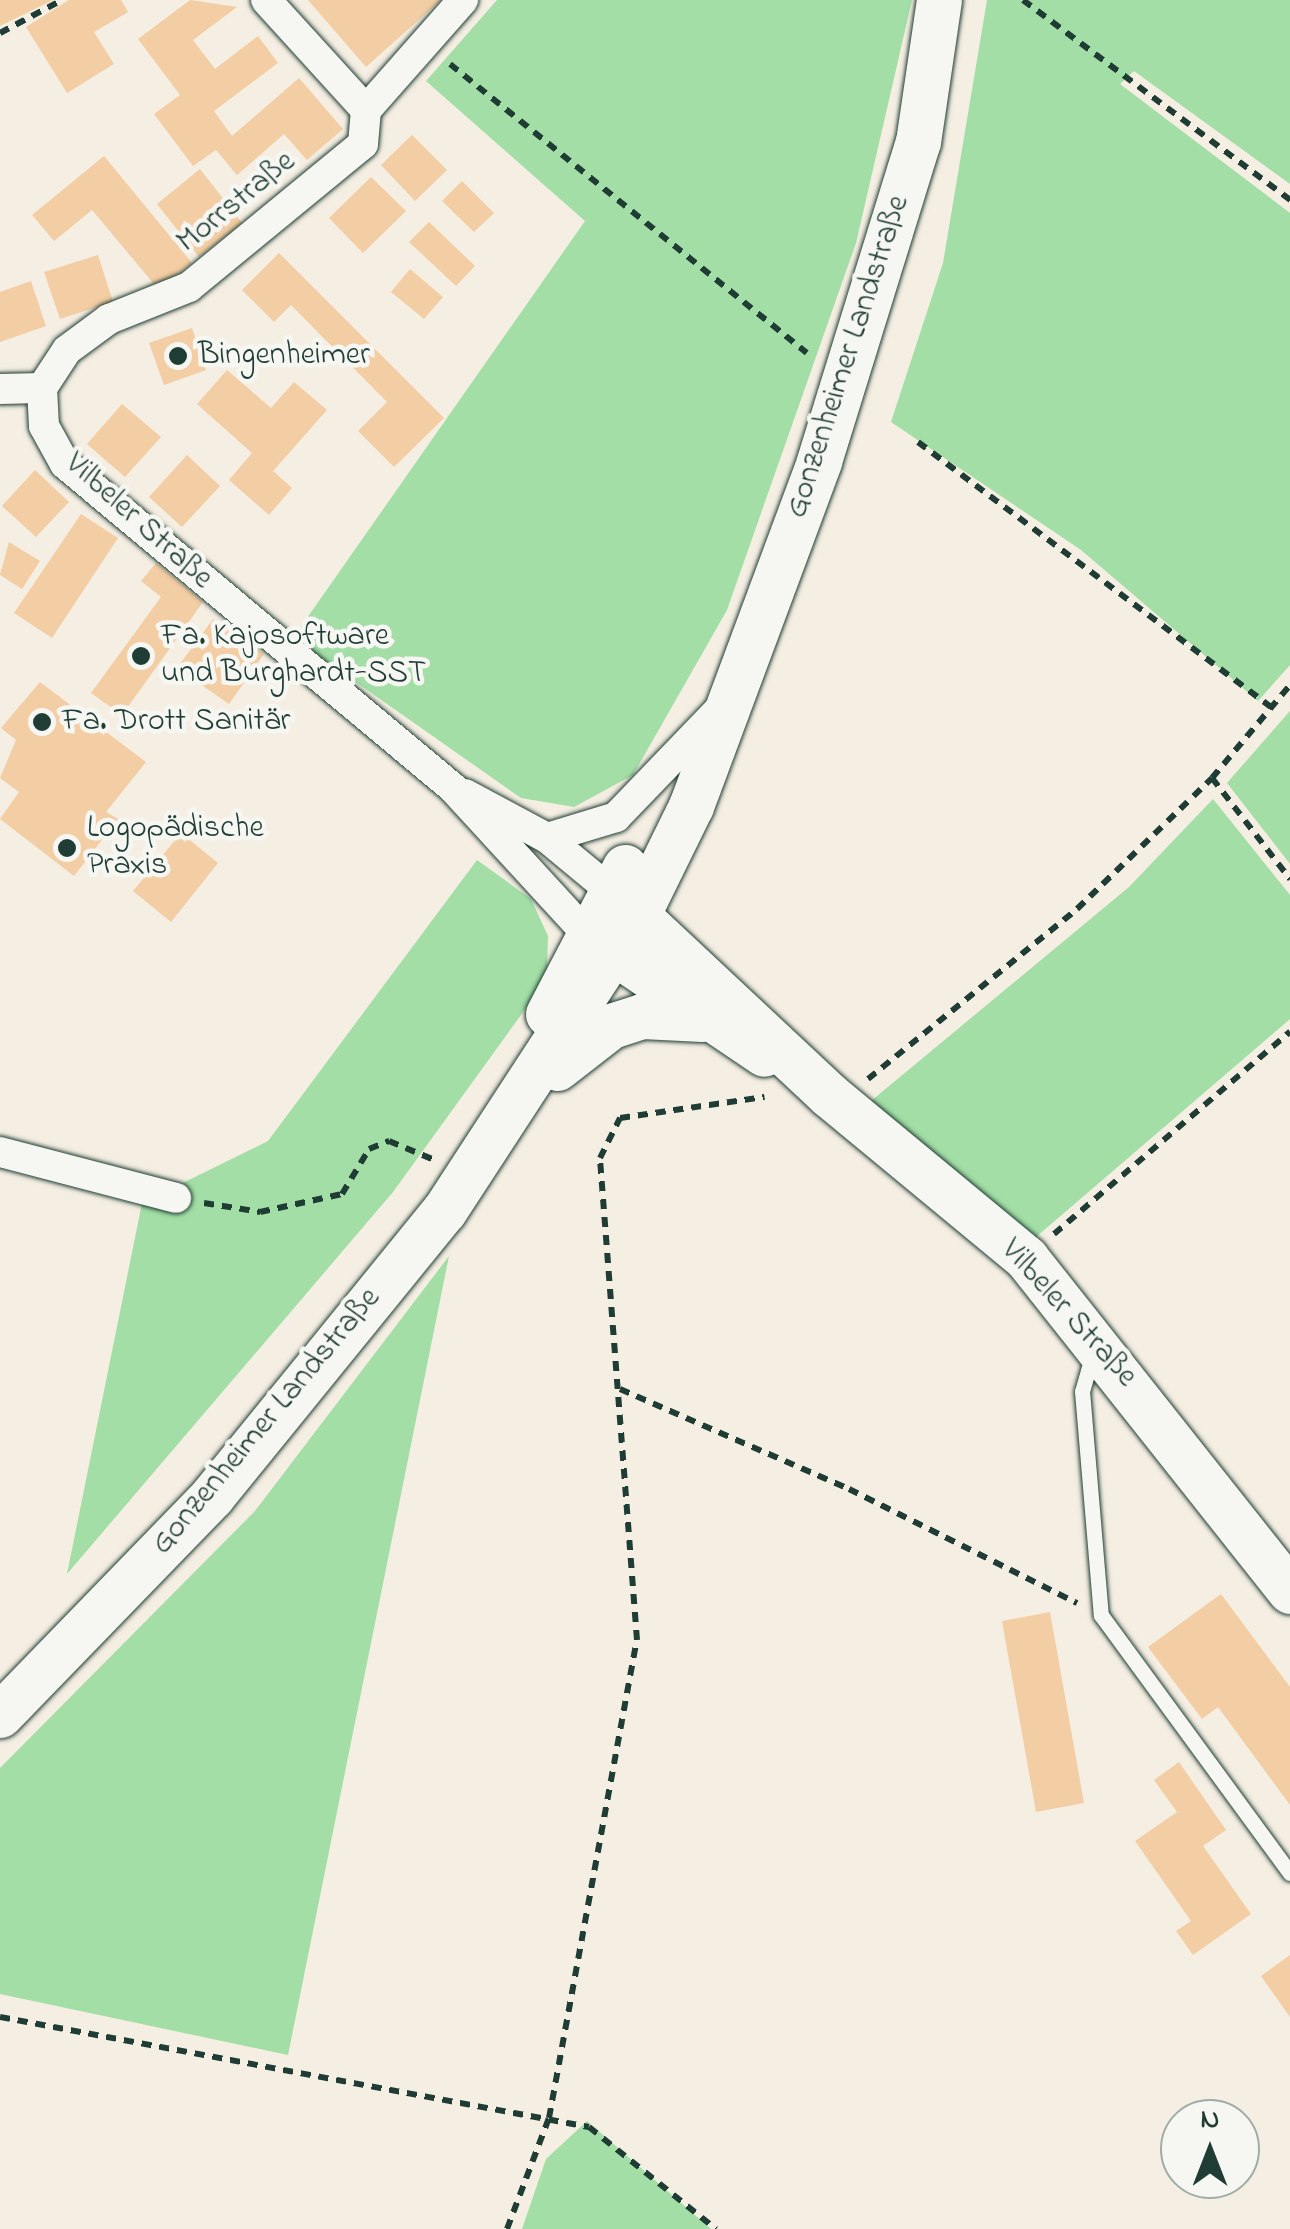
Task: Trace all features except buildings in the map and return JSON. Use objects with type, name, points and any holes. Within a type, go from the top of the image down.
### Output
[{"type":"street","points":[[266,0],[366,110]]},
{"type":"street","name":"Morrstraße","points":[[42,388],[67,350],[110,319],[189,288],[363,144],[366,110],[422,41],[463,0]]},
{"type":"street","name":"Gonzenheimer Landstraße","points":[[0,1715],[212,1496],[478,1165],[625,902],[691,806],[724,706],[820,462],[918,142],[939,0]]},
{"type":"street","points":[[0,389],[42,388]]},
{"type":"street","name":"Vilbeler Straße","points":[[42,388],[44,426],[65,464],[453,788],[601,944],[703,1019],[818,1084]]},
{"type":"street","points":[[548,838],[616,817],[724,706]]},
{"type":"street","name":"Vilbeler Straße","points":[[453,788],[548,838],[625,902],[818,1084],[1026,1258],[1097,1339],[1290,1592]]},
{"type":"street","points":[[510,1109],[611,1026],[642,1016],[703,1019]]},
{"type":"street","points":[[0,1152],[176,1198]]},
{"type":"lane","points":[[1097,1339],[1082,1391],[1100,1615],[1290,1872]]},
{"type":"path","points":[[0,33],[62,0]]},
{"type":"path","points":[[1024,0],[1290,200]]},
{"type":"path","points":[[422,41],[807,353]]},
{"type":"path","points":[[918,442],[1270,707]]},
{"type":"path","points":[[507,2229],[550,2118],[638,1640],[600,1158],[620,1118],[871,1077],[1062,921],[1212,778],[1290,685]]},
{"type":"path","points":[[1212,778],[1290,879]]},
{"type":"path","points":[[1026,1258],[1290,1032]]},
{"type":"path","points":[[176,1198],[260,1212],[342,1194],[369,1149],[389,1141],[424,1158],[478,1165]]},
{"type":"path","points":[[620,1389],[850,1489],[1100,1615]]},
{"type":"path","points":[[0,2018],[589,2128],[716,2229]]},
{"type":"green space","points":[[497,0],[912,0],[856,243],[727,610],[633,775],[574,807],[521,798],[293,638],[585,221],[426,81]]},
{"type":"green space","points":[[987,0],[1290,0],[1290,184],[1134,71],[1120,84],[1290,213],[1290,665],[1258,701],[1081,550],[891,422],[943,263]]},
{"type":"green space","points":[[1290,711],[1290,864],[1227,783]]},
{"type":"green space","points":[[1213,799],[1290,895],[1290,1019],[1036,1237],[871,1101],[1129,887]]},
{"type":"green space","points":[[477,860],[531,899],[548,936],[547,969],[526,1008],[393,1192],[67,1574],[142,1203],[268,1141]]},
{"type":"green space","points":[[449,1256],[288,2055],[0,1994],[0,1768],[255,1511]]},
{"type":"green space","points":[[587,2121],[711,2229],[522,2229],[546,2159]]},
{"type":"place","name":"Bingenheimer","points":[[178,356]]},
{"type":"place","name":"Fa. Kajosoftware und Burghardt-SST","points":[[141,656]]},
{"type":"place","name":"Fa. Drott Sanitär","points":[[42,722]]},
{"type":"place","name":"Logopädische Praxis","points":[[67,848]]}]
